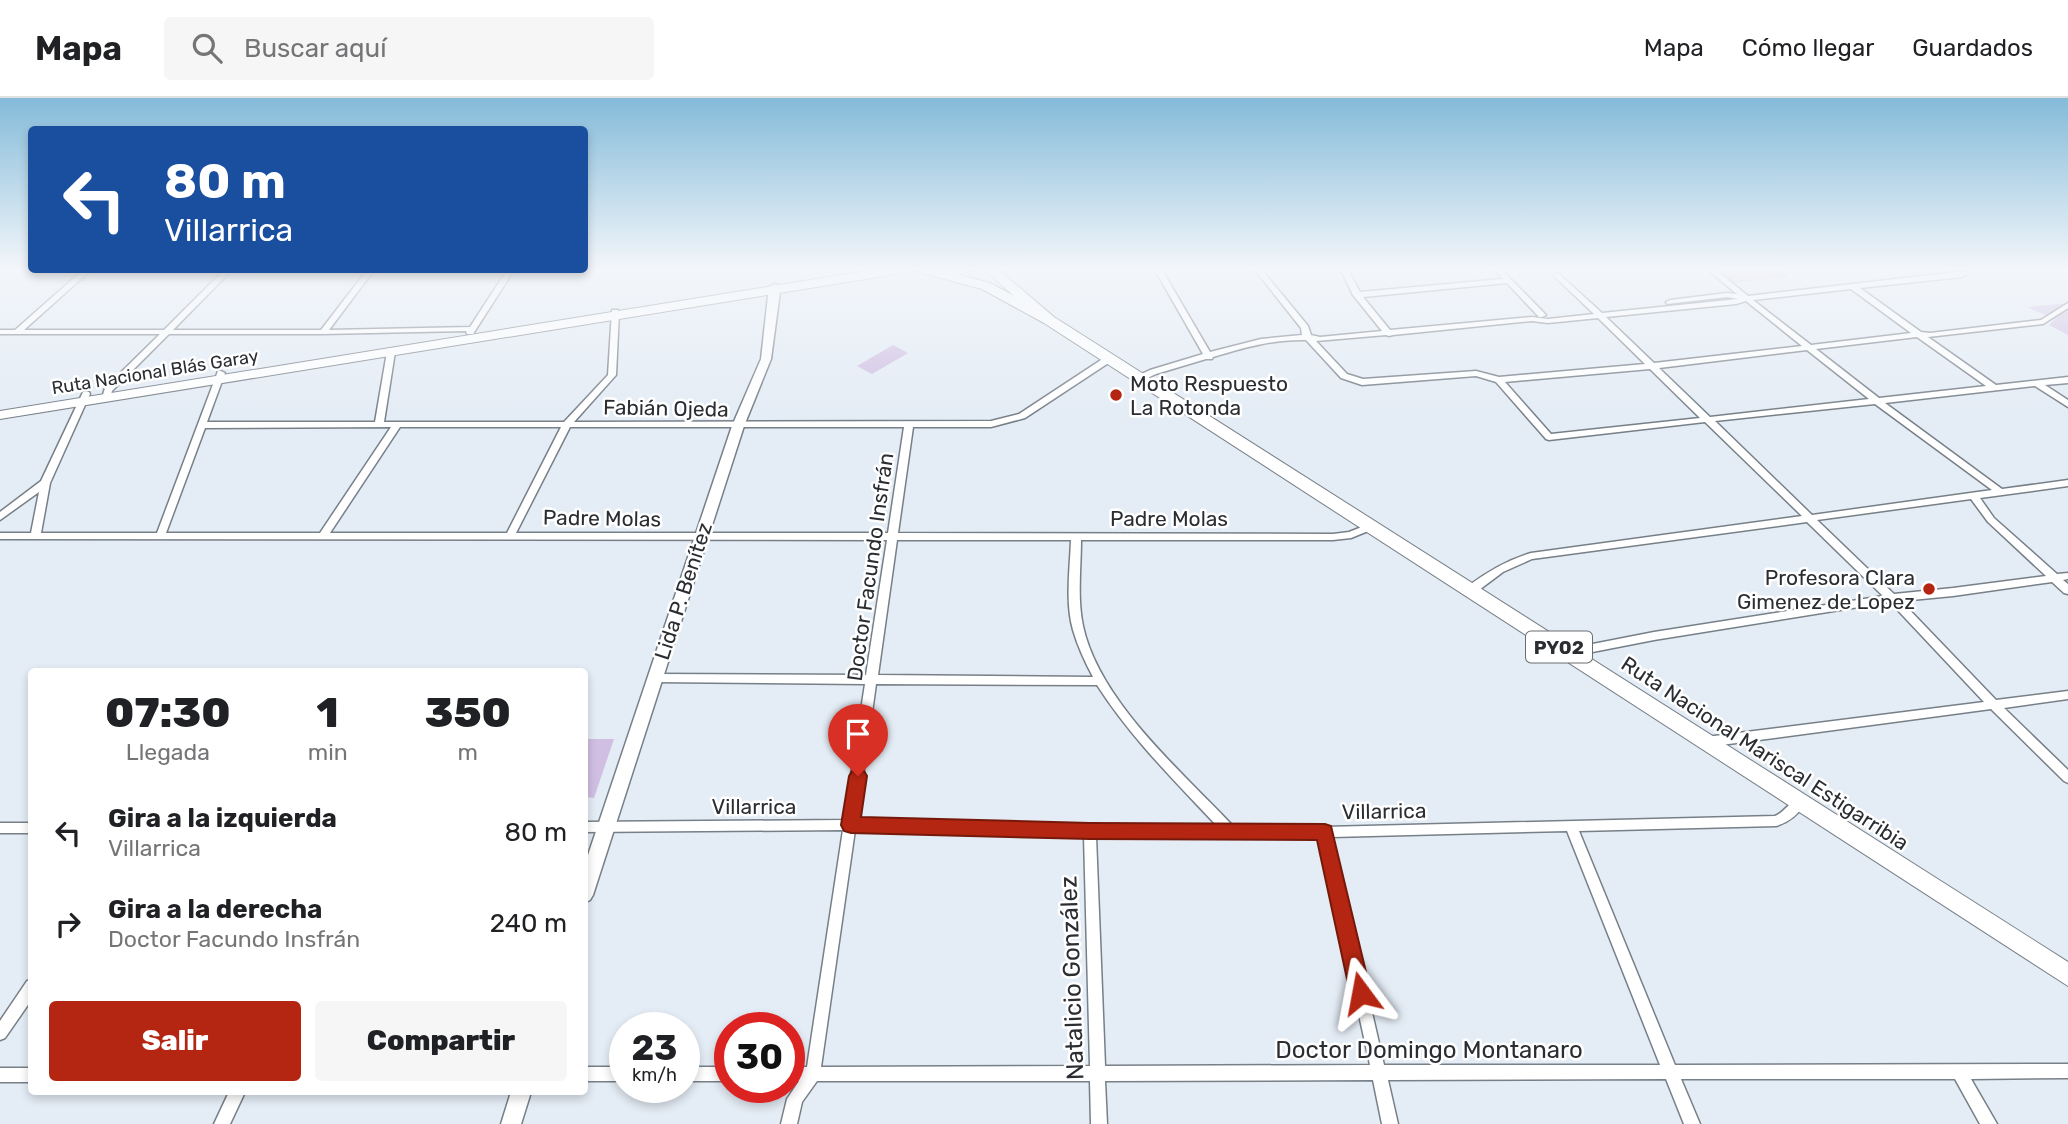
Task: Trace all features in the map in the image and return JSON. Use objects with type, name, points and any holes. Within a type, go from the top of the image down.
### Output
[{"type":"main road","name":"Ruta Nacional Blás Garay","points":[[0,415],[107,394],[471,334],[592,318]]},
{"type":"main road","name":"PY02","points":[[1045,318],[1049,320]]},
{"type":"main road","name":"Ruta Nacional Mariscal Estigarribia","points":[[1049,320],[2068,975]]},
{"type":"main road","name":"Ruta Nacional Blás Garay","points":[[220,376],[391,352],[471,334]]},
{"type":"main road","name":"Ruta Nacional Blás Garay","points":[[0,407],[84,398]]},
{"type":"street","points":[[17,332],[33,318]]},
{"type":"street","points":[[107,394],[181,318]]},
{"type":"street","points":[[323,332],[334,318]]},
{"type":"street","points":[[0,332],[471,334],[481,318]]},
{"type":"street","points":[[510,536],[568,424],[612,375],[614,318]]},
{"type":"street","name":"Lida P. Benítez","points":[[588,883],[738,426],[766,359],[771,318]]},
{"type":"street","points":[[1186,318],[1209,357]]},
{"type":"street","points":[[1297,318],[1305,328],[1306,335],[1344,376],[1362,382],[1476,373],[1499,380],[1652,366],[2043,322],[2051,318]]},
{"type":"street","points":[[1376,318],[1389,334]]},
{"type":"street","points":[[1140,378],[1153,372],[1276,339],[1306,335],[1320,339],[1568,318]]},
{"type":"street","points":[[1603,318],[1892,598],[1993,705],[2068,778]]},
{"type":"street","points":[[1773,318],[1877,401],[2000,492]]},
{"type":"street","points":[[1896,318],[1994,388]]},
{"type":"street","points":[[379,425],[391,352]]},
{"type":"street","name":"Fabián Ojeda","points":[[203,425],[738,426],[1005,422],[1022,416],[1110,358]]},
{"type":"street","points":[[160,537],[220,376]]},
{"type":"street","points":[[1499,380],[1549,437],[2068,380]]},
{"type":"street","points":[[2036,383],[2068,404]]},
{"type":"street","points":[[35,537],[45,483],[84,398]]},
{"type":"street","points":[[323,536],[397,425]]},
{"type":"street","name":"Doctor Facundo Insfrán","points":[[789,1124],[795,1099],[813,1074],[909,425]]},
{"type":"street","points":[[0,517],[45,483]]},
{"type":"street","points":[[1471,590],[1497,569],[1512,561],[1531,556],[2068,483]]},
{"type":"street","points":[[1974,496],[1991,520],[2068,590]]},
{"type":"street","name":"Padre Molas","points":[[0,536],[1333,537],[1351,535],[1370,527]]},
{"type":"street","points":[[1076,538],[1077,625],[1086,657],[1128,720],[1230,832]]},
{"type":"street","points":[[1567,653],[1642,638],[1892,598],[2068,576]]},
{"type":"street","points":[[655,678],[1100,681]]},
{"type":"street","points":[[1706,742],[2068,695]]},
{"type":"street","name":"Villarrica","points":[[588,827],[851,825],[1090,831],[1325,832],[1776,821],[1786,817],[1799,803]]},
{"type":"street","points":[[1571,826],[1692,1124]]},
{"type":"street","points":[[0,828],[28,828]]},
{"type":"street","name":"Natalicio González","points":[[1090,831],[1099,1124]]},
{"type":"street","points":[[1325,832],[1390,1124]]},
{"type":"street","points":[[0,1033],[28,992]]},
{"type":"street","name":"Doctor Domingo Montanaro","points":[[805,1074],[2068,1071]]},
{"type":"street","points":[[1959,1072],[1989,1124]]},
{"type":"street","points":[[588,1074],[609,1074]]},
{"type":"street","points":[[0,1075],[28,1075]]},
{"type":"street","points":[[222,1124],[236,1095]]},
{"type":"street","points":[[511,1124],[520,1095]]},
{"type":"shaded area","points":[[2052,318],[2068,318],[2068,335],[2049,325],[2055,319]]},
{"type":"shaded area","points":[[893,345],[908,353],[872,374],[857,366]]},
{"type":"shaded area","points":[[588,739],[614,739],[594,798],[588,797]]},
{"type":"place","name":"Moto Respuesto La Rotonda","points":[[1116,395]]},
{"type":"place","name":"Profesora Clara Gimenez de Lopez","points":[[1929,589]]},
{"type":"route","points":[[858,776],[851,825],[1090,831],[1325,832],[1361,993]]}]
